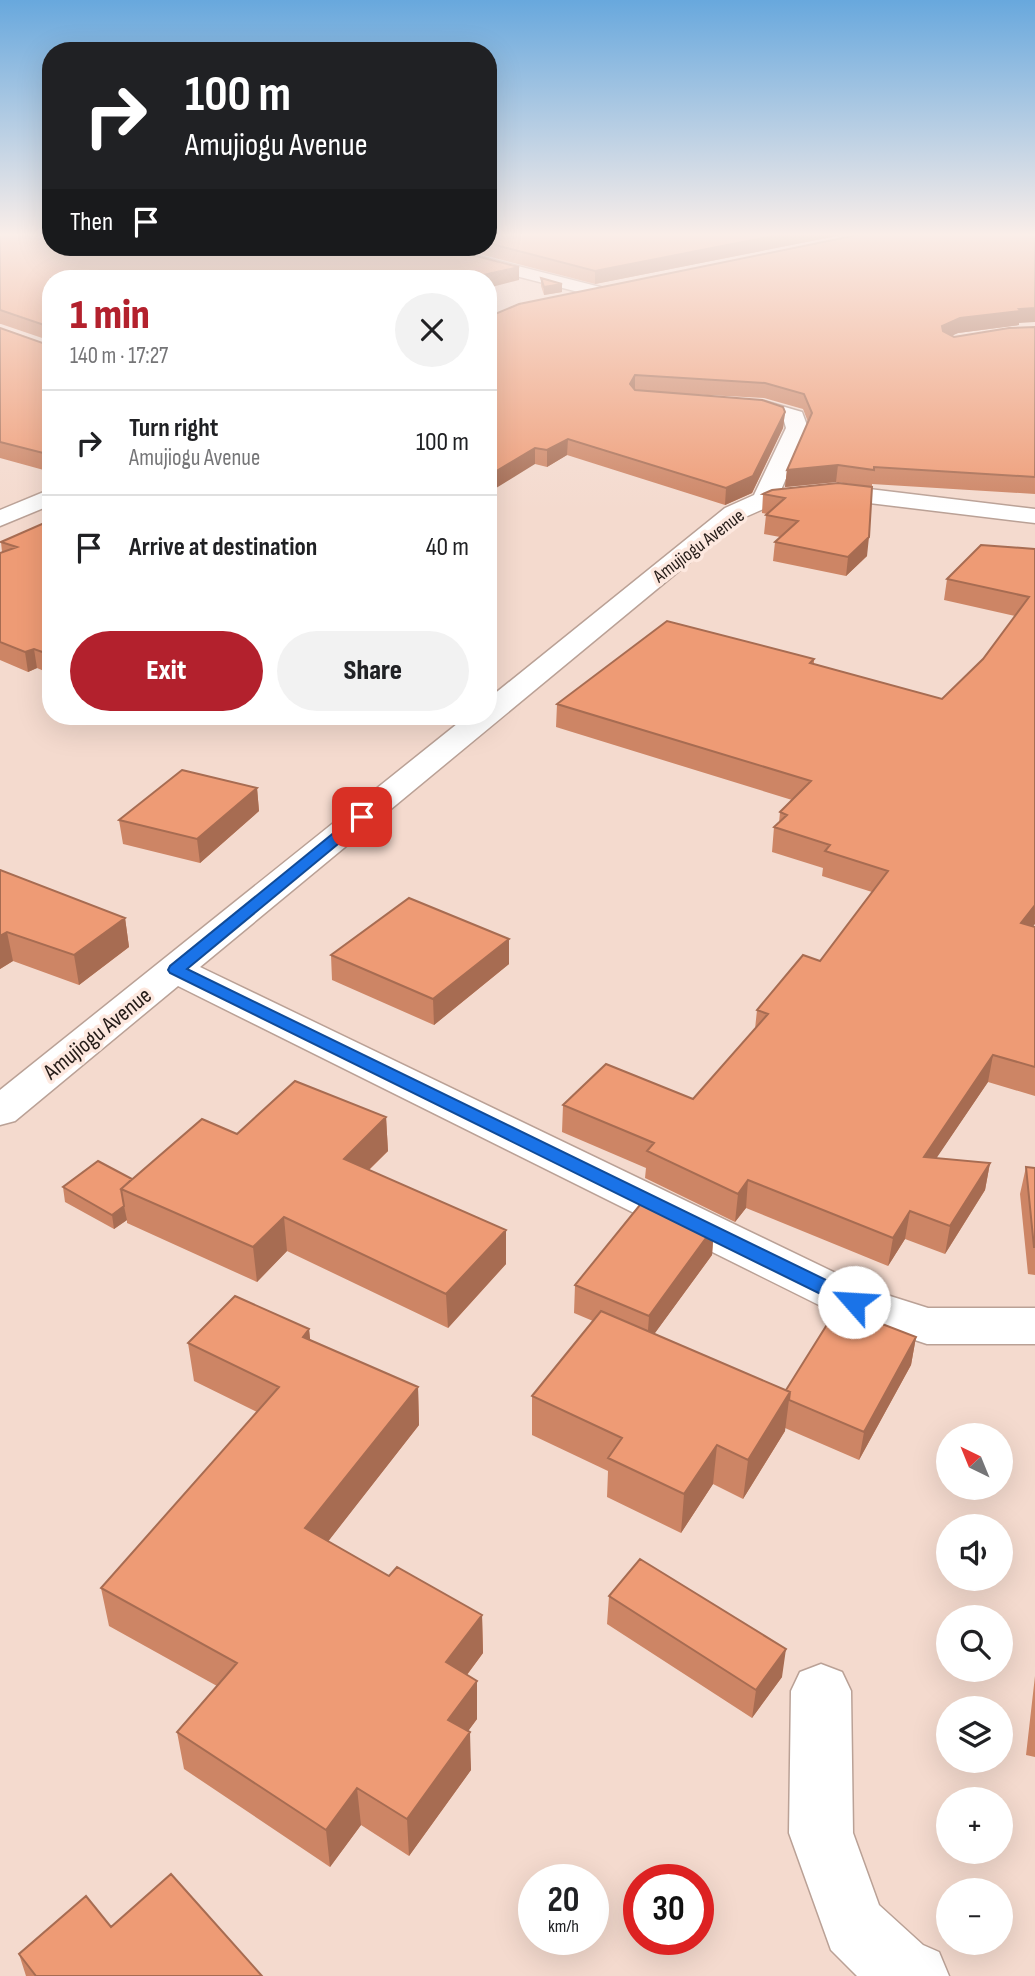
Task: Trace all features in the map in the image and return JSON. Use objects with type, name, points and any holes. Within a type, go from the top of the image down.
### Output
[{"type":"street","points":[[706,404],[764,407],[794,416],[797,428],[764,500]]},
{"type":"street","name":"Amujiogu Avenue","points":[[497,707],[734,513],[764,500],[836,492],[1035,516]]},
{"type":"street","points":[[0,519],[42,500]]},
{"type":"street","name":"Amujiogu Avenue","points":[[0,1111],[475,725]]},
{"type":"street","points":[[176,970],[854,1302],[927,1326],[1035,1326]]},
{"type":"street","points":[[821,1691],[821,1833],[854,1927],[905,1975],[915,1976]]},
{"type":"building","points":[[497,325],[944,325],[943,331],[954,337],[1009,328],[1035,327],[1035,477],[874,467],[874,470],[838,465],[787,470],[812,413],[804,394],[765,383],[635,375],[630,384],[635,390],[762,400],[783,407],[785,412],[753,476],[726,488],[568,439],[547,450],[535,448],[497,471]]},
{"type":"building","points":[[0,328],[42,343],[42,453],[0,442]]},
{"type":"building","points":[[838,483],[872,487],[869,537],[848,557],[775,542],[798,521],[766,515],[785,498],[763,494],[772,490]]},
{"type":"building","points":[[42,524],[42,652],[34,649],[25,652],[0,642],[0,553],[17,547],[1,542]]},
{"type":"building","points":[[981,545],[1035,549],[1035,905],[1021,923],[1035,927],[1035,1067],[993,1055],[924,1157],[990,1163],[950,1226],[910,1211],[893,1238],[748,1180],[738,1194],[647,1151],[654,1143],[563,1105],[606,1064],[693,1099],[768,1014],[757,1010],[803,955],[820,961],[888,871],[825,851],[830,845],[774,827],[787,815],[780,812],[811,781],[557,704],[667,621],[814,659],[810,663],[942,699],[983,659],[1029,597],[947,579]]},
{"type":"building","points":[[182,770],[257,788],[197,839],[119,820]]},
{"type":"building","points":[[0,870],[125,918],[74,955],[7,932],[0,936]]},
{"type":"building","points":[[409,898],[509,939],[433,999],[331,955]]},
{"type":"building","points":[[295,1081],[386,1117],[344,1159],[506,1230],[446,1294],[284,1217],[253,1247],[121,1189],[202,1119],[237,1134]]},
{"type":"building","points":[[98,1161],[132,1179],[121,1189],[124,1206],[112,1215],[63,1187]]},
{"type":"building","points":[[1026,1167],[1035,1168],[1035,1247],[1034,1247]]},
{"type":"building","points":[[648,1195],[714,1227],[649,1316],[575,1285]]},
{"type":"building","points":[[235,1296],[309,1329],[303,1337],[418,1387],[305,1528],[389,1576],[397,1567],[482,1615],[446,1662],[477,1681],[448,1720],[470,1732],[407,1819],[357,1788],[326,1830],[177,1732],[237,1663],[101,1588],[279,1387],[188,1343]]},
{"type":"building","points":[[838,1307],[916,1337],[864,1432],[789,1400],[790,1392],[786,1390]]},
{"type":"building","points":[[601,1311],[790,1392],[748,1460],[717,1445],[684,1494],[608,1458],[622,1438],[532,1396]]},
{"type":"building","points":[[640,1559],[786,1649],[756,1690],[609,1596]]},
{"type":"building","points":[[171,1874],[262,1976],[36,1976],[19,1954],[86,1896],[111,1927]]},
{"type":"route","points":[[362,817],[176,970],[334,1045],[854,1302]]}]
